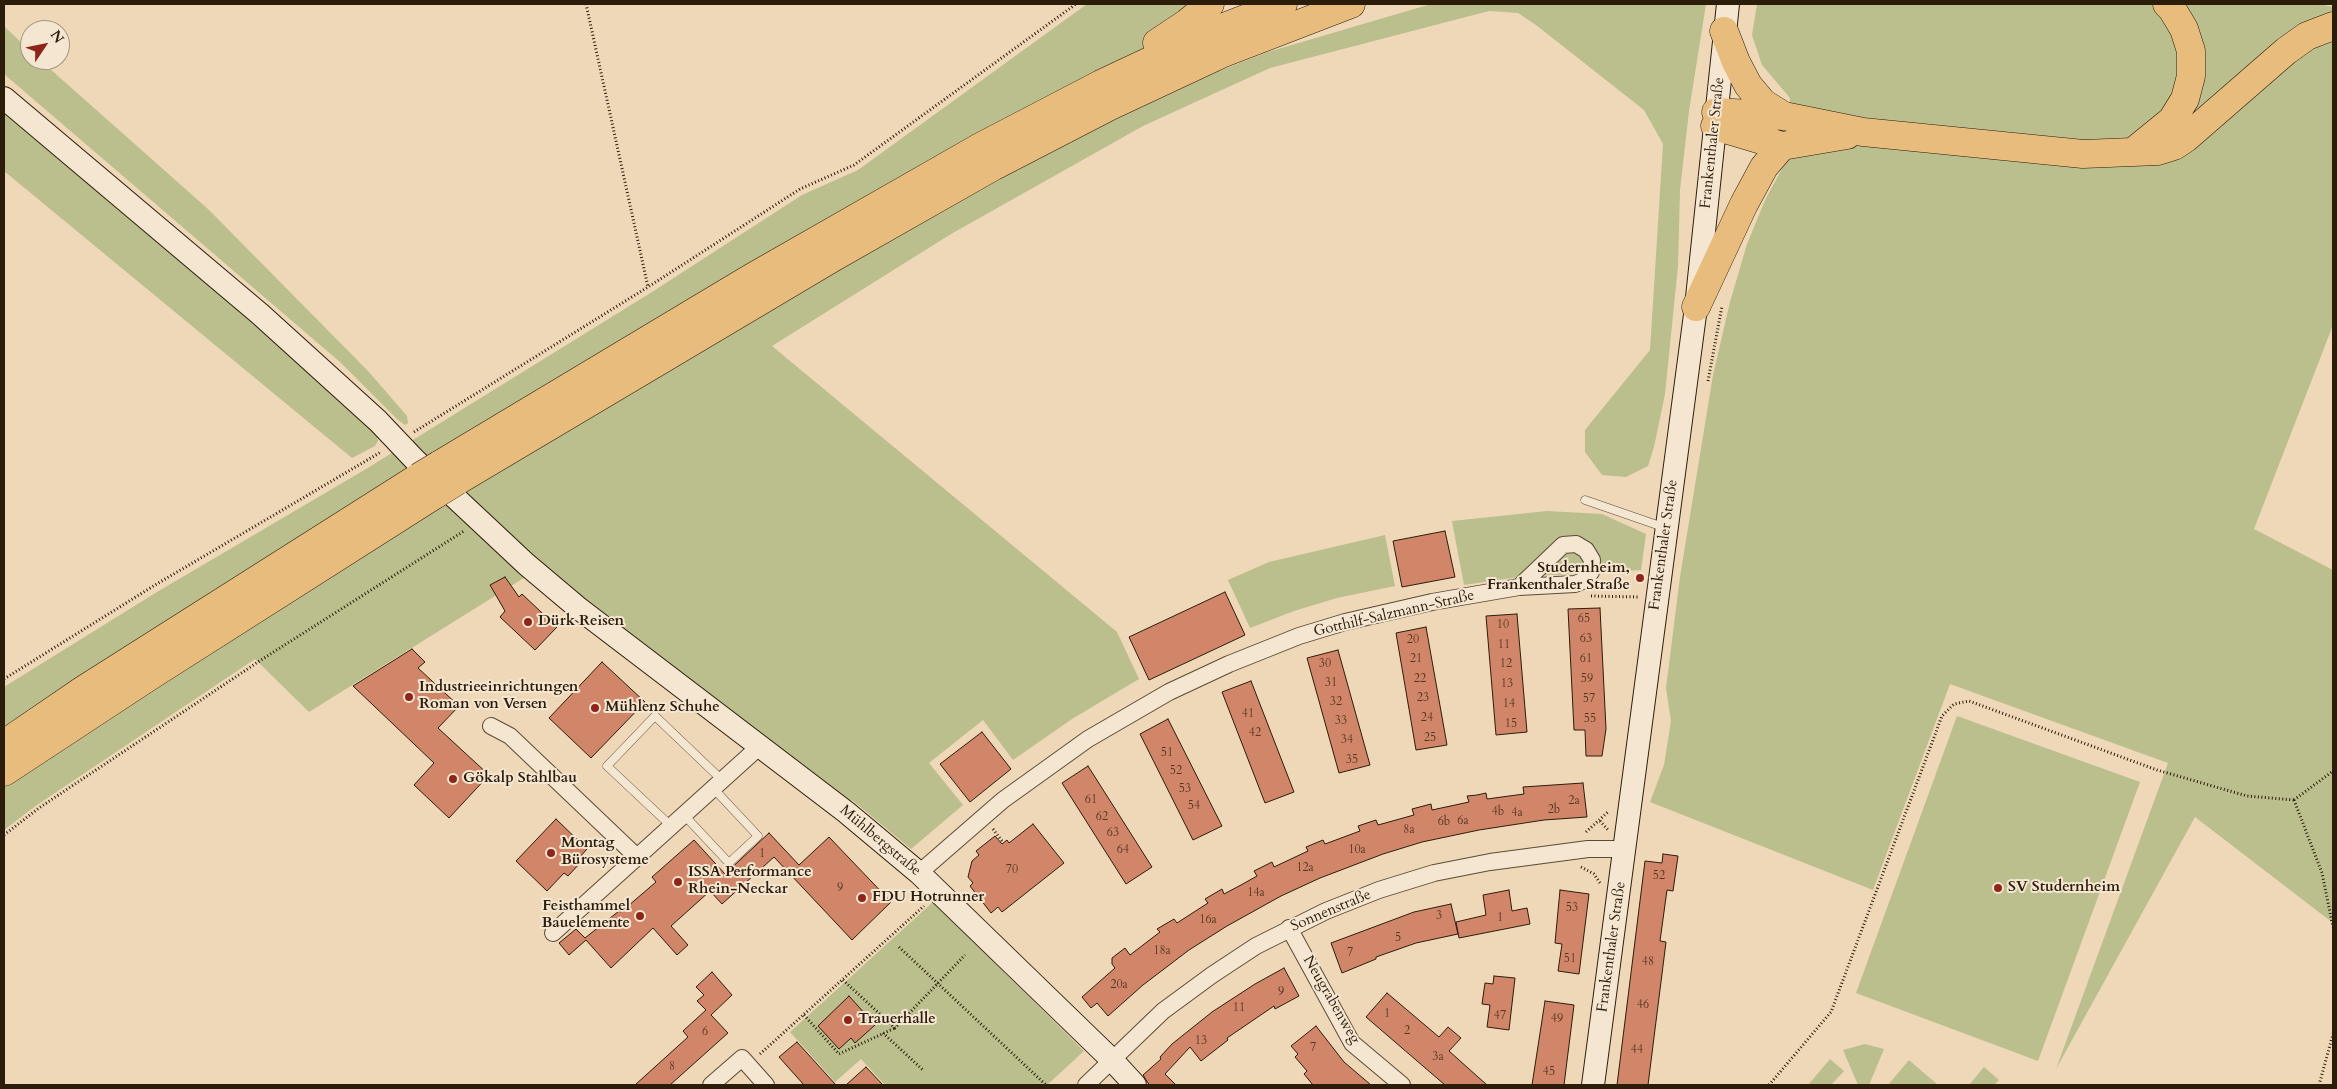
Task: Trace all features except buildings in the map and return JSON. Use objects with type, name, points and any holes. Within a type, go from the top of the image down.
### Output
[{"type":"highway","points":[[1101,84],[1187,23],[1210,4]]},
{"type":"highway","points":[[4,744],[100,680],[438,479],[822,237],[982,146],[1101,84],[1214,31],[1283,4]]},
{"type":"highway","points":[[4,772],[150,676],[438,479],[994,166],[1110,106],[1221,54],[1351,4]]},
{"type":"highway","points":[[2134,151],[2172,120],[2186,99],[2191,76],[2191,51],[2184,29],[2167,4]]},
{"type":"highway","points":[[1715,119],[1784,116],[1863,132],[2083,154],[2158,151],[2174,146],[2211,118],[2286,51],[2308,36],[2333,26]]},
{"type":"highway","points":[[1724,31],[1748,86],[1763,103],[1784,116]]},
{"type":"highway","points":[[1715,119],[1782,146],[1863,132]]},
{"type":"highway","points":[[1696,307],[1744,204],[1764,167],[1782,146]]},
{"type":"street","name":"Frankenthaler Straße","points":[[1593,1085],[1696,307],[1728,4]]},
{"type":"street","name":"Mühlbergstraße","points":[[4,98],[260,314],[398,441],[479,522],[562,595],[846,812],[919,873],[1113,1061],[1135,1085]]},
{"type":"street","points":[[1519,588],[1563,545],[1576,544],[1586,550],[1592,560],[1591,572],[1585,580],[1575,584]]},
{"type":"street","name":"Gotthilf-Salzmann-Straße","points":[[919,873],[1004,800],[1088,739],[1169,692],[1229,664],[1299,636],[1345,622],[1432,602],[1519,588],[1575,584]]},
{"type":"street","points":[[491,726],[510,736],[637,857]]},
{"type":"street","points":[[553,933],[760,746]]},
{"type":"street","name":"Sonnenstraße","points":[[1086,1085],[1163,1011],[1212,975],[1289,928],[1379,890],[1434,874],[1517,857],[1588,849],[1625,849]]},
{"type":"street","name":"Neugrabenweg","points":[[1289,928],[1352,1042],[1402,1085]]},
{"type":"street","points":[[711,1085],[742,1058],[766,1085]]},
{"type":"lane","points":[[1585,500],[1666,528]]},
{"type":"lane","points":[[671,826],[607,766],[655,716],[718,784],[758,836],[729,864],[684,815]]},
{"type":"path","points":[[586,4],[648,287]]},
{"type":"path","points":[[4,679],[155,585],[398,441],[648,287],[800,189],[854,165],[1076,4]]},
{"type":"path","points":[[1706,391],[1724,297]]},
{"type":"path","points":[[4,835],[39,808],[253,666],[479,522]]},
{"type":"path","points":[[1575,584],[1585,596],[1657,597]]},
{"type":"path","points":[[1769,1085],[1831,1012],[1942,716],[1954,704],[1969,701],[2157,770],[2247,796],[2294,800],[2333,771]]},
{"type":"path","points":[[2294,800],[2322,873],[2333,927]]},
{"type":"path","points":[[1583,834],[1596,825],[1611,809]]},
{"type":"path","points":[[1579,866],[1594,874],[1602,886]]},
{"type":"path","points":[[748,1065],[940,892]]},
{"type":"path","points":[[899,947],[1046,1085]]},
{"type":"path","points":[[804,1015],[839,1054],[895,1028],[965,955]]},
{"type":"path","points":[[842,980],[895,1028]]},
{"type":"path","points":[[883,1033],[923,1070]]},
{"type":"path","points":[[2319,1085],[2333,1034]]},
{"type":"green space","points":[[1087,4],[1205,4],[1162,93],[1268,52],[1431,4],[1706,4],[1689,111],[1680,190],[1678,266],[1665,394],[1648,466],[1626,477],[1602,475],[1585,452],[1585,430],[1650,350],[1663,144],[1644,110],[1536,25],[1518,13],[1489,11],[1270,68],[1143,126],[951,234],[772,346],[1117,632],[1139,679],[1072,719],[1013,760],[983,720],[929,763],[963,805],[911,849],[852,800],[832,816],[527,576],[309,712],[255,659],[37,805],[4,830],[4,687],[157,592],[366,469],[652,292],[802,195],[858,170]]},
{"type":"green space","points":[[1757,4],[2319,4],[2333,7],[2333,325],[2254,529],[2333,570],[2333,923],[2195,817],[2056,1069],[2168,763],[1950,684],[1873,890],[1650,802],[1664,765],[1671,721],[1666,688],[1680,577],[1713,375],[1730,302],[1747,244],[1766,198],[1788,158],[1790,98],[1762,65],[1752,35]]},
{"type":"green space","points":[[4,26],[20,41],[20,70],[51,70],[208,209],[369,372],[407,416],[408,423],[405,425],[398,420],[340,362],[4,74]]},
{"type":"green space","points":[[4,110],[202,277],[376,432],[378,441],[375,446],[352,458],[4,171]]},
{"type":"green space","points":[[1547,511],[1602,514],[1646,534],[1641,570],[1518,577],[1464,585],[1452,521]]},
{"type":"green space","points":[[1385,535],[1395,586],[1337,598],[1294,611],[1250,628],[1228,580],[1269,562]]},
{"type":"green space","name":"SV Studernheim","points":[[1957,716],[2140,782],[2038,1061],[1856,993]]},
{"type":"green space","points":[[933,902],[1084,1051],[1047,1085],[885,1085],[861,1059],[835,1082],[790,1032]]},
{"type":"green space","points":[[1865,1044],[1884,1049],[1869,1085],[1858,1085],[1843,1050]]},
{"type":"green space","points":[[1830,1059],[1844,1071],[1831,1085],[1808,1085]]},
{"type":"green space","points":[[1909,1060],[1938,1085],[1888,1085]]},
{"type":"green space","points":[[1984,1067],[1999,1080],[1994,1085],[1969,1085]]},
{"type":"place","name":"Studernheim, Frankenthaler Straße","points":[[1640,578]]},
{"type":"place","name":"Dürk Reisen","points":[[528,622]]},
{"type":"place","name":"Industrieeinrichtungen Roman von Versen","points":[[409,697]]},
{"type":"place","name":"Mühlenz Schuhe","points":[[595,708]]},
{"type":"place","name":"Gökalp Stahlbau","points":[[453,779]]},
{"type":"place","name":"Montag Bürosysteme","points":[[551,853]]},
{"type":"place","name":"ISSA Performance Rhein-Neckar","points":[[678,882]]},
{"type":"place","name":"SV Studernheim","points":[[1998,888]]},
{"type":"place","name":"FDU Hotrunner","points":[[862,898]]},
{"type":"place","name":"Feisthammel Bauelemente","points":[[640,916]]},
{"type":"place","name":"Trauerhalle","points":[[848,1020]]}]
